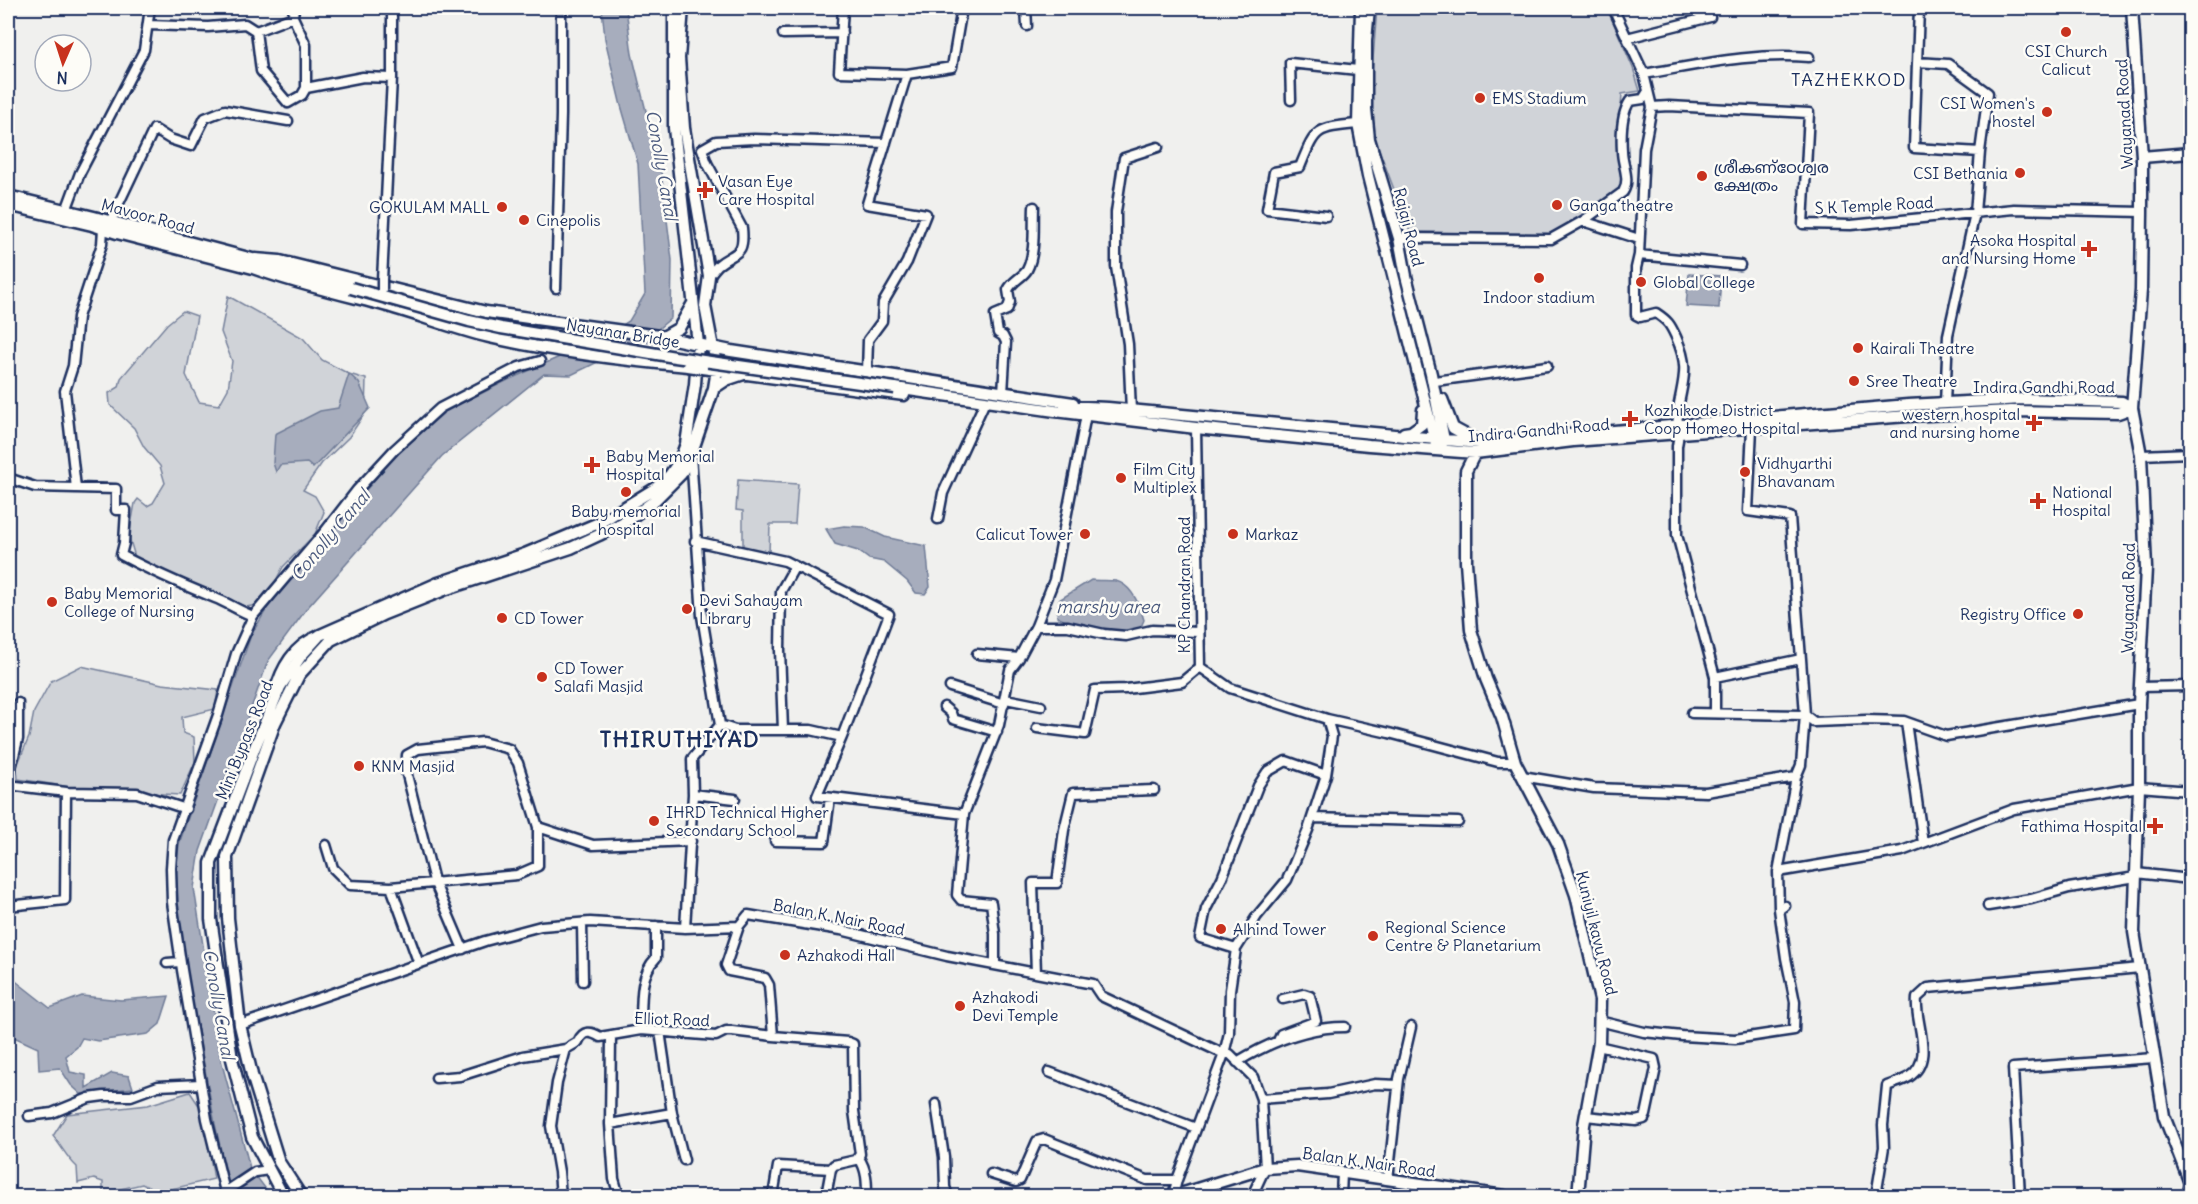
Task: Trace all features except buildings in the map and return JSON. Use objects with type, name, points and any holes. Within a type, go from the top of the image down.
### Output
[{"type":"main road","name":"Mini Bypass Road","points":[[301,1197],[279,1162],[252,1075],[240,1025],[228,918],[227,857],[275,723],[299,675],[331,640],[359,622],[438,583],[525,554],[601,522],[656,488],[687,452],[698,344],[674,128],[674,8]]},
{"type":"main road","name":"Mini Bypass Road","points":[[283,1197],[252,1137],[232,1059],[211,919],[211,862],[280,687],[301,656],[320,635],[573,547],[628,520],[654,501],[681,474],[687,452],[714,388],[717,369],[705,306],[709,276],[684,128],[680,58],[683,8]]},
{"type":"main road","points":[[1360,8],[1358,124],[1368,176],[1429,377],[1453,428],[1477,448]]},
{"type":"main road","name":"Rajaji Road","points":[[1370,8],[1366,41],[1366,109],[1369,139],[1399,238],[1429,377],[1439,439],[1438,451]]},
{"type":"main road","name":"Wayanad Road","points":[[2132,8],[2135,24],[2142,158],[2141,290],[2133,408],[2141,455],[2146,568],[2139,704],[2139,787],[2134,932],[2164,1116],[2190,1184]]},
{"type":"main road","points":[[2135,24],[2142,8]]},
{"type":"main road","points":[[2142,158],[2190,153]]},
{"type":"main road","name":"Mavoor Road","points":[[8,196],[64,214],[351,288]]},
{"type":"main road","name":"Mavoor Road","points":[[8,205],[64,214]]},
{"type":"main road","points":[[254,264],[280,261],[486,312],[661,337],[1003,393],[1109,413]]},
{"type":"main road","points":[[254,264],[284,280],[381,304],[487,336],[550,350],[611,359],[717,369],[1085,420],[1109,413]]},
{"type":"main road","name":"Nayanar Bridge","points":[[351,288],[501,328],[675,357],[895,388]]},
{"type":"main road","points":[[661,337],[679,328],[693,304]]},
{"type":"main road","points":[[524,344],[518,338],[516,331],[519,326],[532,319]]},
{"type":"main road","points":[[714,388],[726,380],[747,373]]},
{"type":"main road","points":[[1389,434],[1411,432],[1422,424],[1429,377]]},
{"type":"main road","name":"Indira Gandhi Road","points":[[895,388],[1035,407],[1109,413],[1196,428],[1438,451],[1908,411],[2118,413],[2133,408]]},
{"type":"main road","name":"Indira Gandhi Road","points":[[1679,429],[1752,428],[1908,411],[1945,403],[2024,399],[2122,402],[2133,408]]},
{"type":"main road","name":"Indira Gandhi Road","points":[[1109,413],[1131,411],[1389,434],[1439,439],[1477,448]]},
{"type":"main road","name":"Kuniyil kavu Road","points":[[1477,448],[1466,471],[1466,586],[1471,630],[1486,679],[1502,717],[1515,762],[1558,844],[1576,895],[1600,1000],[1598,1046],[1585,1116],[1578,1197]]},
{"type":"main road","points":[[567,537],[573,547]]},
{"type":"main road","name":"Balan K. Nair Road","points":[[1173,1197],[1265,1168],[1297,1166],[1504,1197]]},
{"type":"main road","points":[[2187,1197],[2190,1184]]},
{"type":"street","points":[[64,214],[80,173],[144,51],[150,8]]},
{"type":"street","points":[[382,288],[392,78],[392,8]]},
{"type":"street","points":[[556,288],[561,115],[561,8]]},
{"type":"street","points":[[843,8],[839,72],[907,74],[952,67],[962,8]]},
{"type":"street","points":[[1026,8],[1027,27]]},
{"type":"street","points":[[1614,8],[1644,74],[1652,107],[1644,149],[1639,255],[1636,268],[1636,315],[1640,317],[1656,313],[1668,321],[1684,358],[1685,376],[1678,410],[1677,535],[1715,677],[1715,713]]},
{"type":"street","points":[[1919,8],[1914,148],[1980,152]]},
{"type":"street","points":[[293,12],[306,45],[306,88],[302,95],[288,103],[261,71],[256,31],[293,12]]},
{"type":"street","points":[[1627,38],[1710,17]]},
{"type":"street","points":[[148,25],[207,27],[245,24],[256,31]]},
{"type":"street","points":[[783,34],[842,33]]},
{"type":"street","points":[[1644,74],[1739,58],[1782,55],[1809,57]]},
{"type":"street","points":[[1917,62],[1948,64],[1988,93],[1975,213],[1948,335],[1945,403]]},
{"type":"street","points":[[1291,100],[1290,63],[1358,70]]},
{"type":"street","points":[[867,372],[868,340],[882,321],[883,303],[907,262],[926,214],[867,204],[907,74]]},
{"type":"street","points":[[306,88],[363,77],[392,78]]},
{"type":"street","points":[[1399,238],[1551,239],[1584,221],[1623,192],[1627,185],[1622,152],[1623,110],[1630,101],[1643,99],[1648,91]]},
{"type":"street","name":"S K Temple Road","points":[[1652,107],[1809,112],[1803,224],[1851,225],[2014,209],[2142,212]]},
{"type":"street","points":[[76,488],[65,391],[73,366],[78,317],[106,225],[154,129],[170,139],[191,146],[205,118],[225,110],[288,121]]},
{"type":"street","points":[[1326,216],[1267,209],[1274,172],[1300,167],[1313,136],[1330,127],[1358,124]]},
{"type":"street","points":[[709,276],[719,264],[737,255],[743,240],[742,228],[707,163],[702,148],[716,141],[735,140],[886,143]]},
{"type":"street","points":[[1131,411],[1128,344],[1116,267],[1116,212],[1124,158],[1158,147]]},
{"type":"street","points":[[1003,393],[1006,342],[998,333],[995,315],[1007,309],[1010,302],[1008,291],[1012,282],[1025,273],[1030,263],[1034,207]]},
{"type":"street","points":[[1584,221],[1639,239]]},
{"type":"street","points":[[1639,255],[1740,265]]},
{"type":"street","points":[[269,1170],[255,1172],[227,1194],[207,1119],[180,962],[172,902],[173,840],[218,715],[236,654],[253,616],[357,490],[394,450],[440,408],[519,367],[540,361]]},
{"type":"street","points":[[1429,377],[1547,366]]},
{"type":"street","points":[[938,519],[943,493],[982,406]]},
{"type":"street","points":[[996,965],[991,903],[961,900],[957,896],[964,814],[997,732],[1010,669],[1019,658],[1036,626],[1054,580],[1085,420]]},
{"type":"street","name":"KP Chandran Road","points":[[1196,428],[1200,667],[1230,688],[1327,719],[1498,762],[1515,762]]},
{"type":"street","points":[[1599,1021],[1644,1032],[1735,1039],[1794,1030],[1795,1002],[1778,872],[1796,777],[1801,765],[1805,715],[1790,517],[1748,511],[1752,428]]},
{"type":"street","points":[[685,928],[693,794],[692,759],[720,724],[702,616],[687,452]]},
{"type":"street","points":[[2141,455],[2190,453]]},
{"type":"street","points":[[8,478],[35,487],[116,489],[116,510],[126,510],[121,555],[253,616]]},
{"type":"street","points":[[695,541],[785,561],[889,614],[842,737],[816,796],[964,814]]},
{"type":"street","points":[[783,730],[780,650],[781,591],[795,566]]},
{"type":"street","points":[[1036,626],[1068,626],[1126,636],[1152,630],[1198,632]]},
{"type":"street","points":[[977,654],[1019,658]]},
{"type":"street","points":[[1715,677],[1801,659]]},
{"type":"street","points":[[1036,728],[1085,734],[1095,690],[1126,689],[1182,682],[1200,667]]},
{"type":"street","points":[[2140,687],[2190,686]]},
{"type":"street","points":[[950,687],[1005,701],[1041,706]]},
{"type":"street","points":[[18,703],[18,740],[8,783],[66,792],[137,793],[186,808]]},
{"type":"street","points":[[1692,713],[1805,715],[1814,722],[1866,720],[1906,722],[1946,736],[2139,704]]},
{"type":"street","points":[[944,707],[951,713],[953,719],[997,732]]},
{"type":"street","points":[[1173,1197],[1177,1180],[1224,1054],[1229,1034],[1230,990],[1236,949],[1257,916],[1287,880],[1312,818],[1326,775],[1332,736],[1327,719]]},
{"type":"street","points":[[1906,722],[1923,843]]},
{"type":"street","points":[[720,724],[735,730],[811,730],[842,737]]},
{"type":"street","points":[[326,846],[333,868],[350,885],[391,887],[434,882],[517,875],[538,866],[538,827],[518,763],[509,748],[483,742],[418,749],[407,755],[406,771],[434,882],[463,949]]},
{"type":"street","points":[[1236,949],[1200,938],[1202,922],[1226,869],[1258,786],[1267,772],[1286,761],[1326,775]]},
{"type":"street","points":[[1522,776],[1565,784],[1706,792],[1796,777]]},
{"type":"street","points":[[1778,872],[1902,851],[2014,809],[2139,787],[2190,791]]},
{"type":"street","points":[[1036,973],[1033,883],[1057,883],[1064,830],[1073,793],[1154,790]]},
{"type":"street","points":[[8,906],[65,900],[66,792]]},
{"type":"street","points":[[693,794],[735,799]]},
{"type":"street","points":[[775,841],[824,842],[830,798]]},
{"type":"street","points":[[1312,818],[1458,822]]},
{"type":"street","points":[[538,827],[593,845],[690,841]]},
{"type":"street","points":[[1988,906],[2031,899],[2069,888],[2136,875],[2190,879]]},
{"type":"street","points":[[391,887],[419,964]]},
{"type":"street","name":"Balan K. Nair Road","points":[[240,1025],[463,949],[541,926],[582,923],[685,928],[739,926],[748,915],[830,928],[947,956],[1092,984],[1101,996],[1224,1054],[1230,1054],[1253,1077],[1261,1099],[1265,1168]]},
{"type":"street","points":[[582,923],[583,981]]},
{"type":"street","points":[[641,1030],[644,978],[656,958],[657,926]]},
{"type":"street","points":[[739,926],[726,964],[729,971],[765,978],[769,985],[773,1036]]},
{"type":"street","points":[[167,963],[180,962]]},
{"type":"street","points":[[1876,1197],[1884,1147],[1883,1125],[1887,1086],[1911,1076],[1920,1064],[1924,1048],[1916,1010],[1917,998],[1928,988],[2140,968]]},
{"type":"street","points":[[1278,1041],[1281,1034],[1316,1021],[1310,996],[1304,994],[1283,999]]},
{"type":"street","points":[[1237,1062],[1264,1045],[1319,1029],[1346,1027]]},
{"type":"street","points":[[1388,1180],[1398,1086],[1411,1027]]},
{"type":"street","name":"Elliot Road","points":[[436,1078],[460,1076],[523,1056],[566,1049],[578,1042],[586,1032],[593,1032],[600,1037],[641,1030],[716,1036],[732,1031],[848,1042],[853,1044],[852,1080],[860,1148],[859,1158]]},
{"type":"street","points":[[660,1031],[672,1113],[684,1160]]},
{"type":"street","points":[[611,1035],[610,1124],[614,1179],[619,1197]]},
{"type":"street","points":[[1585,1116],[1641,1121],[1646,1115],[1656,1068],[1654,1059],[1598,1046]]},
{"type":"street","points":[[561,1197],[559,1172],[550,1126],[557,1083],[566,1049]]},
{"type":"street","points":[[2020,1197],[2013,1068],[2154,1058]]},
{"type":"street","points":[[1049,1072],[1196,1128]]},
{"type":"street","points":[[29,1116],[52,1113],[89,1098],[131,1096],[158,1086],[201,1084]]},
{"type":"street","points":[[1261,1099],[1328,1094],[1375,1084],[1398,1086]]},
{"type":"street","points":[[936,1104],[948,1197]]},
{"type":"street","points":[[610,1124],[672,1113]]},
{"type":"street","points":[[991,1174],[1016,1182],[1020,1180],[1037,1141],[1044,1139],[1147,1180],[1177,1180]]},
{"type":"street","points":[[826,1197],[831,1169],[834,1165],[859,1158],[864,1165],[867,1197]]},
{"type":"street","points":[[773,1197],[778,1166],[831,1169]]},
{"type":"street","points":[[1252,1197],[1265,1168]]},
{"type":"street","points":[[1341,1197],[1342,1173]]},
{"type":"street","points":[[740,1197],[752,1197]]},
{"type":"shaded area","name":"EMS Stadium","points":[[1377,8],[1607,8],[1633,68],[1640,91],[1622,94],[1618,150],[1623,188],[1584,215],[1549,234],[1410,232],[1374,136],[1369,110]]},
{"type":"shaded area","points":[[228,296],[303,338],[322,360],[349,374],[366,379],[365,413],[349,437],[322,463],[303,490],[315,496],[324,512],[315,534],[283,567],[273,586],[257,605],[246,607],[167,574],[135,557],[129,537],[135,503],[138,499],[147,506],[153,503],[165,483],[160,466],[144,447],[134,428],[110,405],[109,393],[119,387],[121,378],[167,324],[183,311],[197,316],[186,375],[199,402],[219,405],[228,389],[232,361],[221,332]]},
{"type":"shaded area","points":[[738,480],[798,484],[795,524],[770,524],[769,553],[743,550],[743,511],[736,510]]},
{"type":"shaded area","points":[[81,666],[162,684],[218,690],[215,709],[182,717],[183,733],[194,737],[195,762],[180,795],[90,790],[18,779],[17,766],[29,737],[34,712],[51,681]]},
{"type":"shaded area","points":[[190,1092],[206,1116],[214,1179],[159,1192],[142,1184],[103,1193],[103,1182],[94,1179],[78,1183],[77,1167],[53,1136],[67,1114],[148,1105]]},
{"type":"water","name":"Conolly Canal","points":[[602,8],[626,8],[632,54],[661,172],[672,260],[671,318],[647,338],[571,375],[544,374],[442,456],[308,607],[268,661],[200,851],[194,888],[221,1060],[250,1168],[271,1196],[238,1196],[229,1187],[215,1124],[180,935],[176,873],[179,844],[251,635],[269,605],[393,458],[446,411],[604,337],[629,321],[645,294],[638,164],[605,39]]},
{"type":"water","points":[[1689,274],[1721,276],[1719,308],[1686,306]]},
{"type":"water","points":[[349,374],[359,383],[370,408],[313,468],[307,463],[280,465],[276,472],[273,463],[275,434],[320,411],[338,408]]},
{"type":"water","points":[[844,526],[864,527],[885,537],[926,546],[930,587],[925,594],[916,593],[907,581],[884,562],[869,559],[858,551],[835,544],[826,529]]},
{"type":"water","name":"marshy area","points":[[1091,580],[1116,581],[1131,591],[1144,620],[1140,629],[1108,632],[1076,625],[1057,617],[1059,600]]},
{"type":"water","points":[[8,975],[50,1008],[82,996],[121,1000],[169,996],[160,1024],[148,1034],[98,1041],[82,1038],[77,1047],[66,1056],[70,1072],[86,1075],[86,1088],[112,1073],[129,1076],[133,1088],[81,1094],[71,1085],[60,1068],[39,1070],[38,1048],[14,1037],[8,1039]]},
{"type":"place","name":"CSI Church Calicut","points":[[2066,32]]},
{"type":"place","name":"EMS Stadium","points":[[1480,98]]},
{"type":"place","name":"CSI Women's hostel","points":[[2047,112]]},
{"type":"place","name":"CSI Bethania","points":[[2020,173]]},
{"type":"place","name":"ശ്രീകണ്ഠേശ്വര ക്ഷേത്രം","points":[[1702,176]]},
{"type":"place","name":"Vasan Eye Care Hospital","points":[[705,190]]},
{"type":"place","name":"Ganga theatre","points":[[1557,205]]},
{"type":"place","name":"GOKULAM MALL","points":[[502,207]]},
{"type":"place","name":"Cinepolis","points":[[524,220]]},
{"type":"place","name":"Asoka Hospital and Nursing Home","points":[[2089,249]]},
{"type":"place","name":"Indoor stadium","points":[[1539,278]]},
{"type":"place","name":"Global College","points":[[1641,282]]},
{"type":"place","name":"Kairali Theatre","points":[[1858,348]]},
{"type":"place","name":"Sree Theatre","points":[[1854,381]]},
{"type":"place","name":"Kozhikode District Coop Homeo Hospital","points":[[1630,419]]},
{"type":"place","name":"western hospital and nursing home","points":[[2034,423]]},
{"type":"place","name":"Baby Memorial Hospital","points":[[592,465]]},
{"type":"place","name":"Vidhyarthi Bhavanam","points":[[1745,472]]},
{"type":"place","name":"Film City Multiplex","points":[[1121,478]]},
{"type":"place","name":"Baby memorial hospital","points":[[626,492]]},
{"type":"place","name":"National Hospital","points":[[2038,501]]},
{"type":"place","name":"Calicut Tower","points":[[1085,534]]},
{"type":"place","name":"Markaz","points":[[1233,534]]},
{"type":"place","name":"Baby Memorial College of Nursing","points":[[52,602]]},
{"type":"place","name":"Devi Sahayam Library","points":[[687,609]]},
{"type":"place","name":"Registry Office","points":[[2078,614]]},
{"type":"place","name":"CD Tower","points":[[502,618]]},
{"type":"place","name":"CD Tower Salafi Masjid","points":[[542,677]]},
{"type":"place","name":"KNM Masjid","points":[[359,766]]},
{"type":"place","name":"IHRD Technical Higher Secondary School","points":[[654,821]]},
{"type":"place","name":"Fathima Hospital","points":[[2155,826]]},
{"type":"place","name":"Alhind Tower","points":[[1221,929]]},
{"type":"place","name":"Regional Science Centre & Planetarium","points":[[1373,936]]},
{"type":"place","name":"Azhakodi Hall","points":[[785,955]]},
{"type":"place","name":"Azhakodi Devi Temple","points":[[960,1006]]},
{"type":"district","name":"TAZHEKKOD","points":[[1849,79]]},
{"type":"district","name":"THIRUTHIYAD","points":[[680,739]]}]
